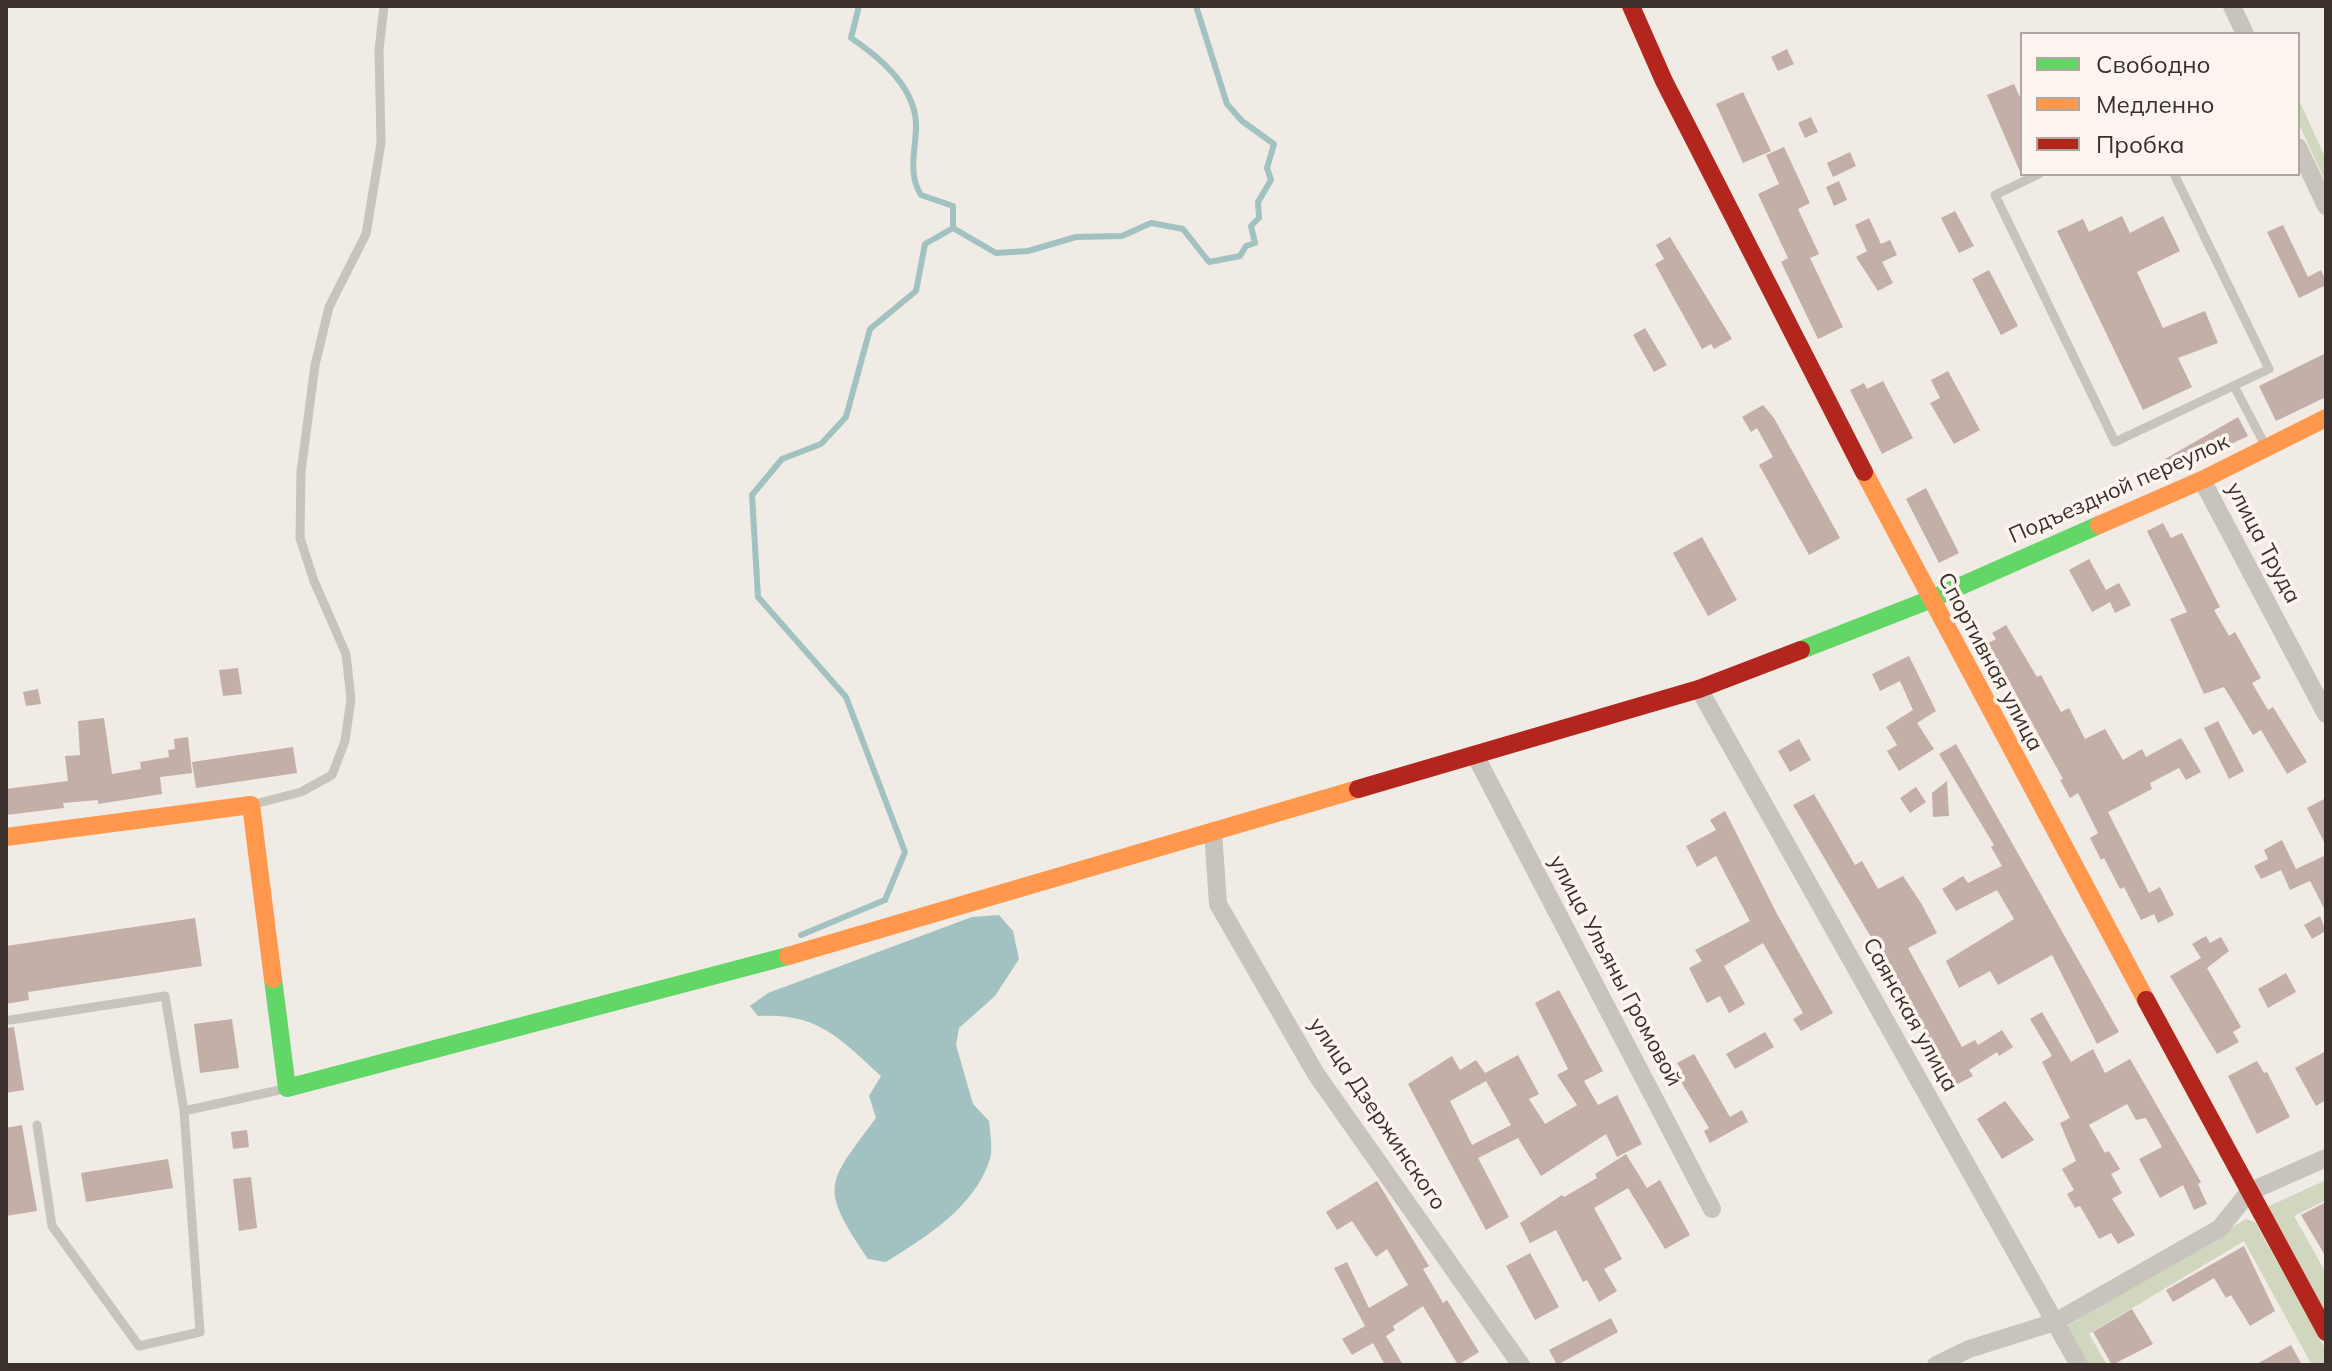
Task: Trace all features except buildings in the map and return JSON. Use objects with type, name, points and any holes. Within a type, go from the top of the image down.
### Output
[{"type":"street","name":"Спортивная улица","points":[[1631,6],[1664,81],[1929,600],[2326,1332]]},
{"type":"street","points":[[2232,6],[2244,32]]},
{"type":"street","points":[[2300,151],[2326,206]]},
{"type":"street","name":"Подъездной переулок","points":[[287,1088],[771,961],[1699,689],[1929,600],[2202,480],[2326,418]]},
{"type":"street","name":"улица Труда","points":[[2202,480],[2326,714]]},
{"type":"street","name":"Саянская улица","points":[[1699,689],[2079,1365]]},
{"type":"street","name":"улица Ульяны Громовой","points":[[1475,755],[1712,1209]]},
{"type":"street","points":[[6,837],[251,805],[287,1088]]},
{"type":"street","name":"улица Дзержинского","points":[[1213,831],[1218,904],[1308,1061],[1521,1365]]},
{"type":"street","points":[[1936,1365],[1969,1349],[2055,1322],[2220,1228],[2249,1192],[2326,1158]]},
{"type":"lane","points":[[251,805],[301,792],[332,775],[345,741],[351,699],[346,654],[314,581],[300,538],[301,472],[315,365],[329,307],[366,234],[381,143],[379,50],[384,6]]},
{"type":"lane","points":[[2035,176],[1995,195],[2115,442],[2269,369],[2175,176]]},
{"type":"lane","points":[[2234,386],[2267,448]]},
{"type":"lane","points":[[10,1020],[165,996],[184,1111],[200,1332],[139,1346],[52,1226],[37,1125]]},
{"type":"lane","points":[[184,1111],[287,1088]]},
{"type":"green space","points":[[2300,102],[2326,159],[2326,183],[2300,126]]},
{"type":"green space","points":[[2326,1180],[2326,1200],[2294,1216],[2326,1273],[2326,1319],[2265,1208]]},
{"type":"green space","points":[[2246,1219],[2255,1222],[2326,1350],[2326,1365],[2312,1365],[2244,1241],[2089,1334],[2107,1365],[2081,1365],[2062,1329]]},
{"type":"water","points":[[999,915],[1013,931],[1019,959],[995,996],[959,1028],[956,1045],[973,1104],[989,1121],[990,1159],[973,1192],[947,1219],[886,1262],[868,1259],[842,1216],[835,1186],[847,1158],[876,1118],[869,1096],[881,1076],[827,1031],[797,1019],[758,1016],[750,1006],[768,993],[972,917]]},
{"type":"waterway","points":[[859,6],[851,38],[896,76],[911,101],[915,114],[913,171],[917,187],[921,195],[953,206],[953,228],[996,253],[1028,251],[1076,237],[1122,236],[1151,223],[1183,229],[1209,262],[1240,256],[1246,246],[1255,243],[1251,226],[1259,218],[1258,202],[1271,180],[1267,168],[1274,144],[1242,121],[1227,104],[1196,6]]},
{"type":"waterway","points":[[801,935],[885,900],[905,852],[846,697],[758,597],[752,495],[782,459],[821,444],[846,417],[870,329],[916,291],[925,244],[953,228]]},
{"type":"traffic: fast","points":[[1801,650],[1929,600],[2099,525]]},
{"type":"traffic: fast","points":[[273,979],[287,1088],[788,956]]},
{"type":"traffic: slow","points":[[2099,525],[2202,480],[2326,418]]},
{"type":"traffic: slow","points":[[1864,472],[2146,1000]]},
{"type":"traffic: slow","points":[[788,956],[1358,789]]},
{"type":"traffic: slow","points":[[6,837],[251,805],[273,979]]},
{"type":"traffic: jam","points":[[1631,6],[1664,81],[1864,472]]},
{"type":"traffic: jam","points":[[1358,789],[1699,689],[1801,650]]},
{"type":"traffic: jam","points":[[2146,1000],[2326,1332]]}]
